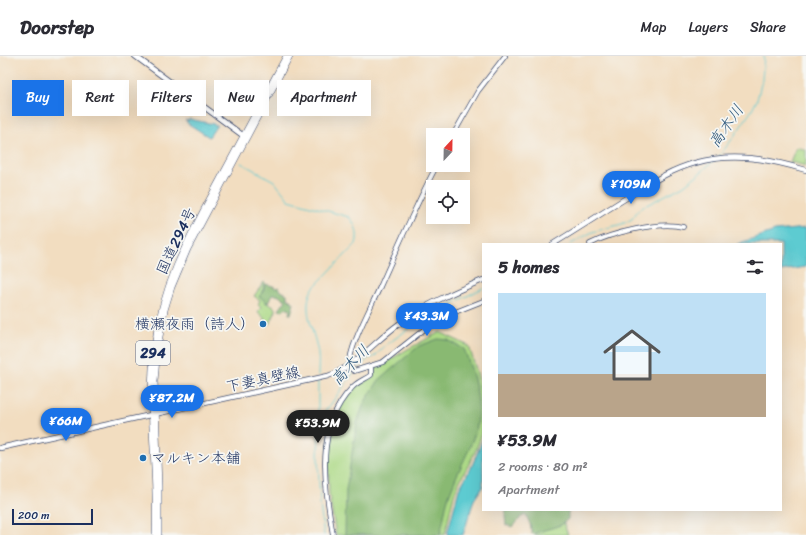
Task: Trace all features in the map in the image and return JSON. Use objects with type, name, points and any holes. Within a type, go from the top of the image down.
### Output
[{"type":"highway","name":"国道294号","points":[[155,535],[155,381],[158,347],[165,310],[172,287],[188,249],[286,56]]},
{"type":"highway","name":"国道294号","points":[[245,137],[290,56]]},
{"type":"highway","name":"294","points":[[154,415],[159,486],[159,535]]},
{"type":"main road","points":[[135,56],[245,137]]},
{"type":"main road","points":[[555,243],[666,174],[688,164],[726,158],[748,158],[766,160],[806,170]]},
{"type":"main road","name":"下妻真壁線","points":[[0,448],[318,379],[335,374],[349,366],[382,336],[413,314],[453,293],[482,280]]},
{"type":"street","points":[[457,128],[478,91],[505,56]]},
{"type":"street","points":[[433,172],[415,206],[360,331],[351,356],[349,366],[351,370],[371,366],[387,360],[417,334],[445,316],[482,301]]},
{"type":"street","points":[[592,243],[614,234],[634,230],[673,225],[683,227]]},
{"type":"street","points":[[333,535],[326,490],[327,433],[330,422],[339,405],[353,386],[371,375],[371,366]]},
{"type":"green space","points":[[796,147],[806,150],[806,166],[790,162]]},
{"type":"green space","points":[[264,282],[266,284],[264,284],[263,290],[265,302],[274,307],[276,311],[270,324],[268,323],[266,327],[264,324],[264,318],[258,312],[261,307],[258,304],[260,300],[254,296]]},
{"type":"green space","points":[[265,284],[276,288],[279,287],[281,291],[287,294],[287,298],[294,303],[291,314],[289,314],[290,310],[285,308],[283,311],[279,310],[286,300],[277,295],[272,295],[268,303],[259,296],[263,292]]},
{"type":"green space","points":[[440,332],[469,346],[482,395],[482,433],[473,457],[457,487],[445,535],[336,535],[329,495],[328,445],[331,426],[338,410],[357,385],[373,377],[376,368]]},
{"type":"green space","points":[[438,339],[448,340],[464,349],[477,391],[478,402],[478,423],[467,455],[449,495],[440,535],[345,535],[346,490],[357,423],[364,403],[379,380],[419,346]]},
{"type":"green space","points":[[506,511],[570,511],[568,512],[568,519],[561,525],[532,534],[526,515],[521,517],[513,527],[506,525]]},
{"type":"green space","points":[[563,521],[568,535],[534,535],[542,528]]},
{"type":"water","points":[[189,119],[217,125],[209,137],[187,123],[185,120],[188,121]]},
{"type":"water","points":[[806,228],[806,267],[782,271],[782,243],[740,243],[775,231]]},
{"type":"water","points":[[482,441],[482,488],[474,500],[463,535],[447,535],[459,489],[471,468]]},
{"type":"waterway","name":"高木川","points":[[719,156],[752,110],[757,100],[762,80],[764,56]]},
{"type":"waterway","name":"高木川","points":[[573,243],[592,232],[622,224],[632,219],[639,209],[683,186],[713,161]]},
{"type":"waterway","points":[[241,163],[274,181],[289,200],[349,217],[355,226],[357,233],[356,244],[314,287],[308,303],[308,311],[317,346],[318,376]]},
{"type":"waterway","name":"高木川","points":[[358,368],[369,358],[374,357],[386,345],[424,318],[482,289]]},
{"type":"waterway","name":"高木川","points":[[324,535],[320,505],[318,458],[319,426],[324,412],[353,373]]},
{"type":"waterway","points":[[318,381],[318,413],[321,418]]},
{"type":"place","name":"横瀬夜雨（詩人）","points":[[263,324]]},
{"type":"place","name":"マルキン本舗","points":[[143,458]]}]
